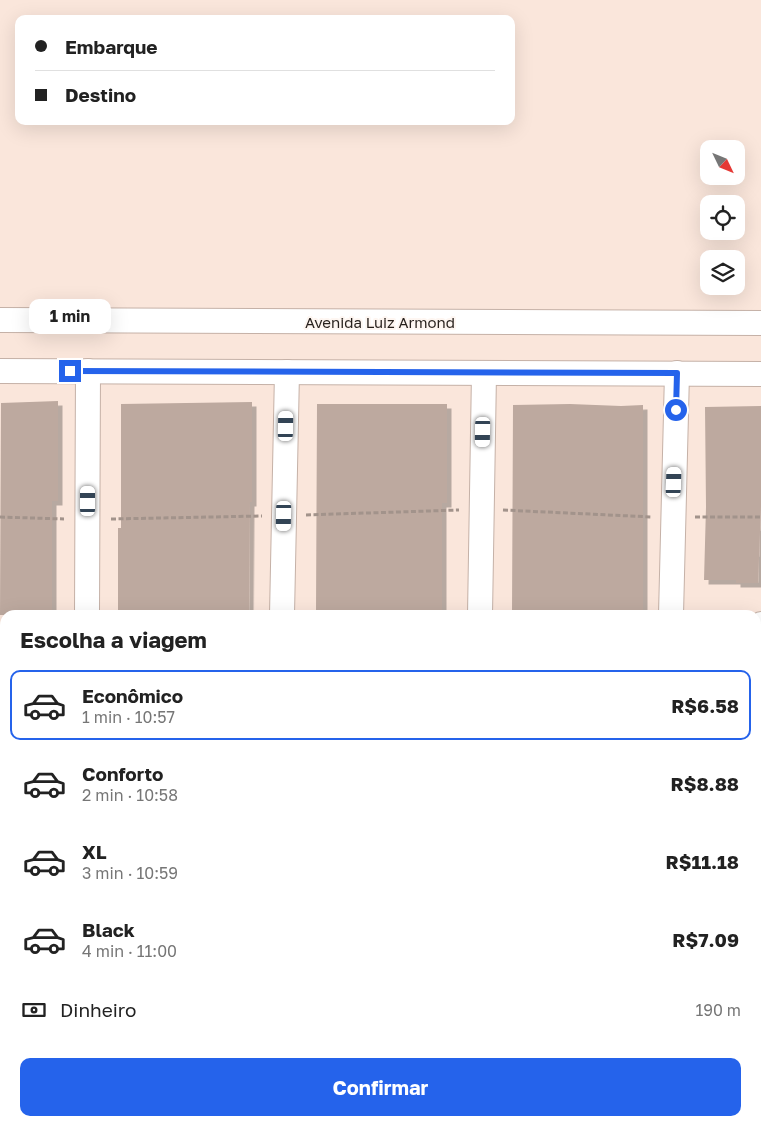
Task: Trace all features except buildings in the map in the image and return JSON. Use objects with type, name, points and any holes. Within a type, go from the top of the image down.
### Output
[{"type":"street","name":"Avenida Luiz Armond","points":[[0,320],[761,323]]},
{"type":"street","points":[[0,371],[761,374]]},
{"type":"street","points":[[87,610],[88,371]]},
{"type":"street","points":[[282,610],[287,372]]},
{"type":"street","points":[[480,610],[484,373]]},
{"type":"street","points":[[671,610],[677,373]]},
{"type":"path","points":[[0,518],[88,520],[482,510],[673,518],[761,516]]},
{"type":"route","points":[[70,371],[677,373],[676,410]]}]
